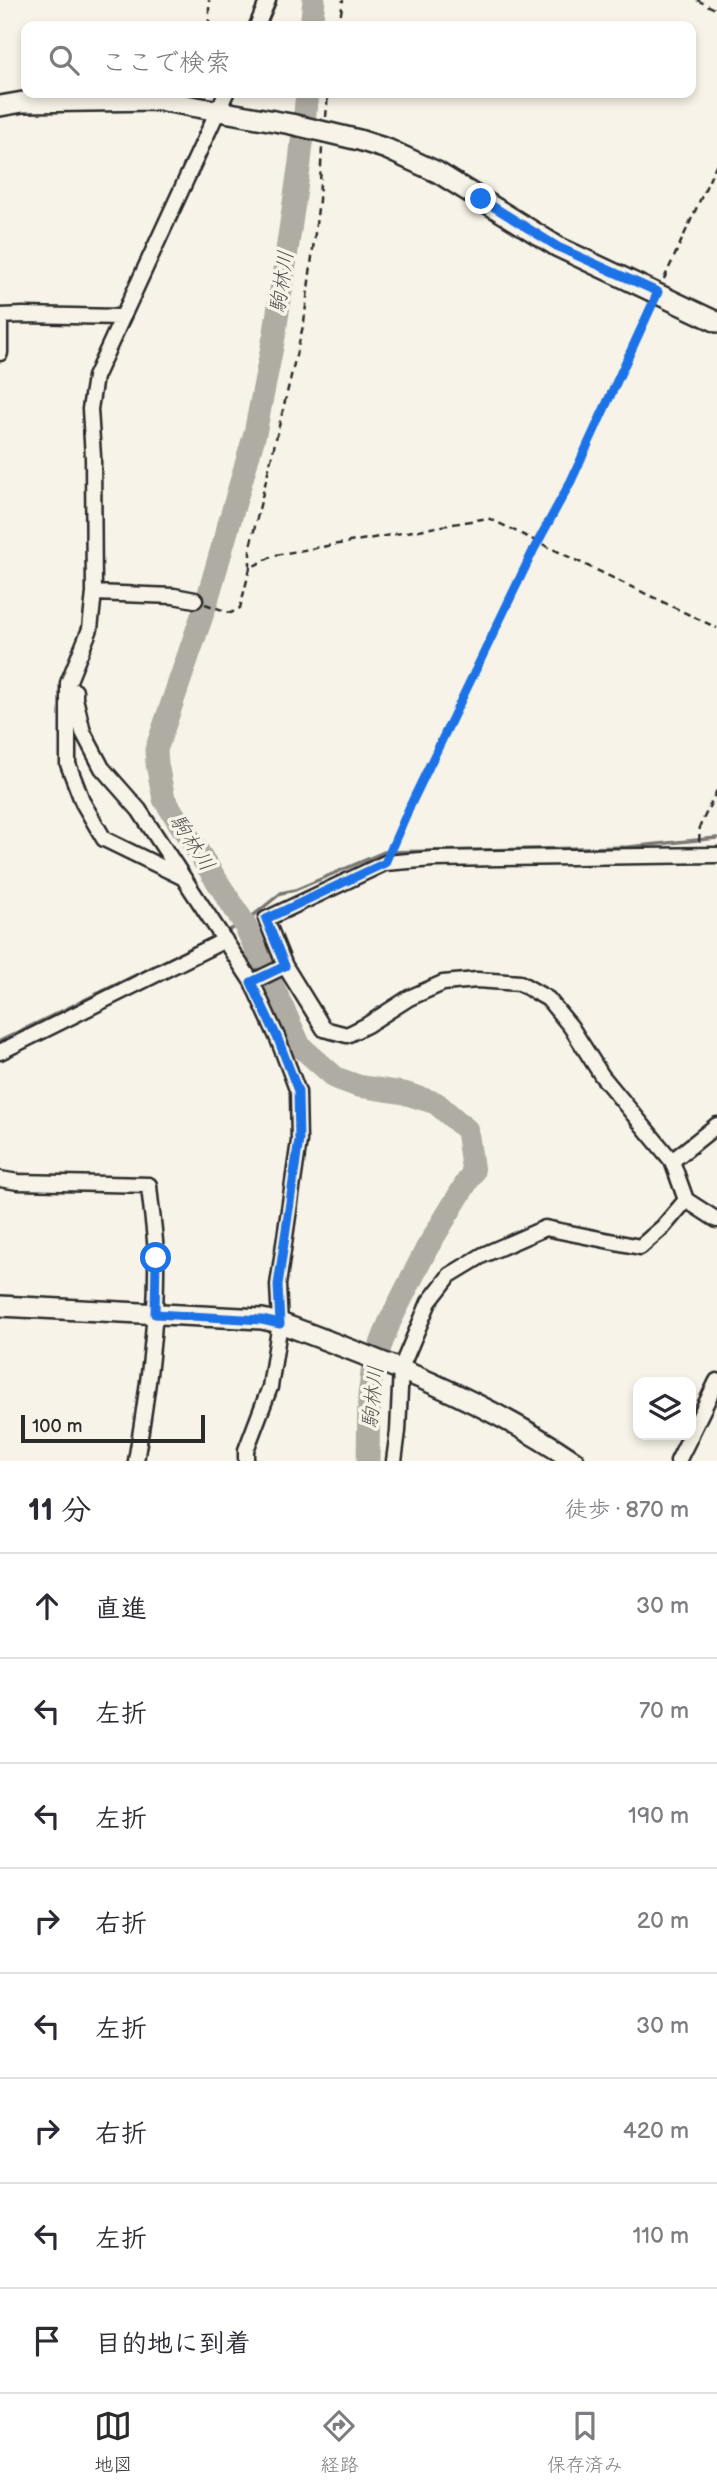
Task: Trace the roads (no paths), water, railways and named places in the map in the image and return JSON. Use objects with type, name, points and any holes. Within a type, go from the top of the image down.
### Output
[{"type":"street","points":[[259,21],[268,0]]},
{"type":"street","points":[[0,106],[23,102],[223,101],[292,124],[369,143],[438,172],[558,247],[717,322]]},
{"type":"street","points":[[182,877],[104,839],[83,803],[68,764],[68,683],[90,629],[94,593],[90,409],[95,377],[120,317],[223,101]]},
{"type":"street","points":[[0,353],[0,317],[23,314],[120,317]]},
{"type":"street","points":[[94,593],[174,596],[195,600]]},
{"type":"street","points":[[78,658],[75,698],[83,732],[102,768],[139,810],[251,982],[278,1039],[298,1091],[299,1140],[278,1285],[280,1324],[270,1387],[246,1450],[246,1461]]},
{"type":"street","points":[[717,855],[433,859],[385,863],[266,919],[285,966],[324,1029],[346,1035],[409,998],[443,983],[477,980],[520,983],[548,999],[571,1027],[601,1076],[671,1161],[686,1200],[717,1220]]},
{"type":"street","points":[[0,1052],[225,940]]},
{"type":"street","points":[[251,982],[285,966]]},
{"type":"street","points":[[671,1161],[717,1125]]},
{"type":"street","points":[[0,1179],[19,1182],[149,1185],[156,1258],[155,1314],[146,1404],[136,1461]]},
{"type":"street","points":[[394,1461],[398,1431],[397,1367],[429,1302],[450,1275],[483,1255],[545,1228],[640,1247],[663,1227],[686,1200]]},
{"type":"street","points":[[0,1306],[262,1320],[280,1324],[397,1367],[469,1400],[539,1437],[574,1461]]},
{"type":"street","points":[[696,1425],[717,1381]]},
{"type":"street","points":[[678,1461],[688,1440]]},
{"type":"waterway","name":"駒林川","points":[[312,21],[314,0]]},
{"type":"waterway","name":"駒林川","points":[[306,98],[300,162],[275,332],[255,433],[206,604],[156,750],[164,799],[244,923],[300,1046],[336,1078],[358,1086],[404,1093],[436,1103],[467,1130],[473,1172],[427,1248],[390,1321],[373,1365],[369,1397],[368,1461]]},
{"type":"waterway","points":[[223,933],[244,923],[281,893],[295,890],[384,852],[629,847],[717,838]]},
{"type":"waterway","points":[[0,1041],[216,936]]}]
